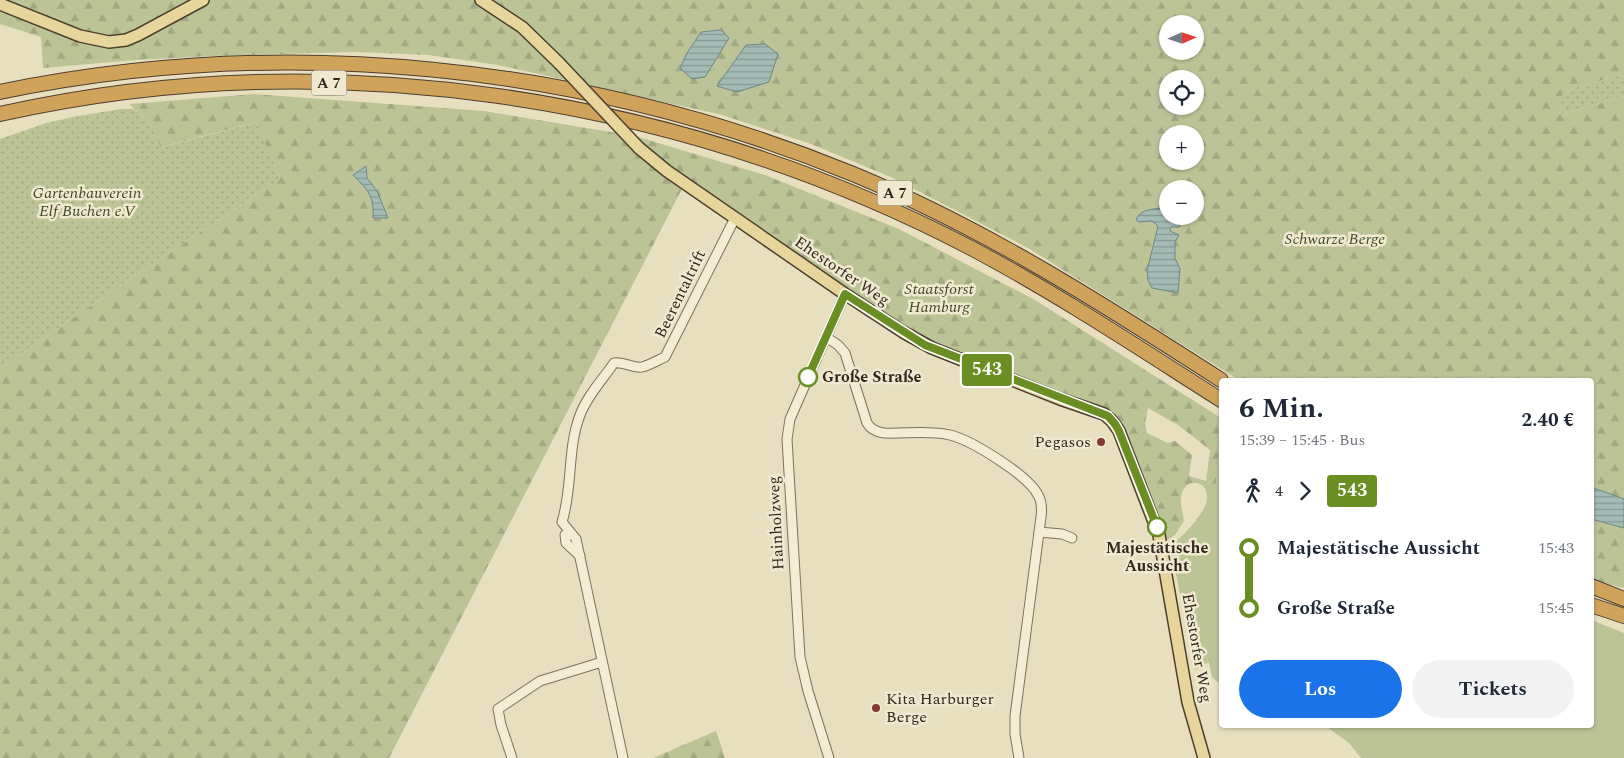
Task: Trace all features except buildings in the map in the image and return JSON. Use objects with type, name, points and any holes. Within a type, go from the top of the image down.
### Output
[{"type":"highway","name":"A 7","points":[[0,92],[59,80],[143,69],[307,63],[365,65],[470,73],[557,87],[685,115],[787,148],[856,175],[925,207],[979,234],[1099,303],[1219,379]]},
{"type":"highway","name":"A 7","points":[[0,114],[118,93],[231,83],[297,82],[365,84],[460,91],[589,111],[747,153],[812,176],[883,206],[971,248],[1042,287],[1219,399]]},
{"type":"highway","points":[[1594,587],[1624,599]]},
{"type":"highway","points":[[1594,606],[1624,616]]},
{"type":"main road","points":[[0,4],[80,36],[101,42],[117,42],[138,35],[203,0]]},
{"type":"main road","name":"Ehestorfer Weg","points":[[481,0],[522,27],[559,63],[638,148],[667,171],[845,294],[925,345],[1060,399],[1108,416],[1115,424],[1159,535],[1188,702],[1204,758]]},
{"type":"street","name":"Beerentaltrift","points":[[623,758],[580,556],[567,545],[565,535],[569,533],[568,528],[562,522],[567,505],[573,440],[580,413],[585,403],[614,363],[620,362],[642,367],[665,357],[735,218]]},
{"type":"street","name":"Hainholzweg","points":[[828,758],[800,658],[786,447],[790,419],[845,294]]},
{"type":"street","points":[[826,337],[838,345],[845,353],[867,423],[871,428],[877,432],[884,433],[942,433],[952,435],[1003,463],[1026,479],[1037,494],[1042,508],[1040,532],[1015,716],[1015,734],[1019,758]]},
{"type":"street","points":[[1040,532],[1062,534],[1072,538]]},
{"type":"street","points":[[512,758],[501,725],[498,709],[540,680],[602,662]]},
{"type":"green space","name":"Schwarze Berge","points":[[0,0],[1624,0],[1624,77],[1620,75],[1571,89],[1557,99],[1564,116],[1570,112],[1624,96],[1624,588],[1603,583],[1594,578],[1594,378],[1236,378],[1028,248],[893,178],[811,144],[722,115],[498,65],[428,55],[355,52],[212,56],[43,68],[41,37],[0,24]]},
{"type":"green space","points":[[1620,75],[1624,77],[1624,96],[1570,112],[1564,116],[1557,99],[1571,89]]},
{"type":"green space","name":"Staatsforst Hamburg","points":[[254,94],[484,111],[635,136],[765,175],[899,229],[1035,300],[1219,417],[1219,675],[1209,662],[1195,669],[1171,549],[1203,510],[1207,500],[1207,493],[1204,487],[1193,483],[1183,489],[1181,506],[1184,521],[1175,535],[1167,540],[1126,437],[1110,412],[920,338],[685,183],[389,758],[0,758],[0,369],[109,293],[280,179],[257,122],[161,147],[149,122],[129,104]],"holes":[[[1148,408],[1178,425],[1210,450],[1206,481],[1189,476],[1192,455],[1175,441],[1168,443],[1147,433],[1145,423]]]},
{"type":"green space","name":"Gartenbauverein Elf Buchen e.V","points":[[121,109],[134,109],[149,122],[162,147],[258,122],[280,179],[109,293],[0,369],[0,139],[46,123]]},
{"type":"green space","points":[[1219,455],[1219,683],[1212,677],[1209,662],[1195,669],[1174,549],[1170,544],[1190,528],[1207,505],[1214,490]]},
{"type":"green space","points":[[1594,621],[1624,633],[1624,758],[1361,758],[1349,743],[1328,728],[1594,728]]},
{"type":"green space","points":[[716,731],[725,758],[653,758]]},
{"type":"water","points":[[721,30],[729,38],[705,77],[692,79],[680,68],[687,53],[701,32]]},
{"type":"water","points":[[765,44],[778,54],[769,82],[737,92],[717,86],[746,45]]},
{"type":"water","points":[[366,166],[367,178],[377,191],[388,218],[373,218],[371,198],[363,185],[353,175]]},
{"type":"water","points":[[1159,209],[1159,225],[1180,225],[1179,227],[1171,227],[1170,231],[1179,235],[1175,242],[1175,258],[1180,269],[1178,293],[1152,288],[1148,280],[1147,271],[1158,226],[1152,221],[1139,222],[1136,220],[1141,213]]},
{"type":"water","points":[[1594,488],[1624,499],[1624,528],[1594,520]]},
{"type":"bus line","name":"543","points":[[808,377],[845,294],[925,345],[1060,399],[1108,416],[1119,431],[1157,527]]},
{"type":"place","name":"Große Straße","points":[[808,377]]},
{"type":"place","name":"Pegasos","points":[[1101,442]]},
{"type":"place","name":"Majestätische Aussicht","points":[[1157,527]]},
{"type":"place","name":"Kita Harburger Berge","points":[[876,708]]}]
